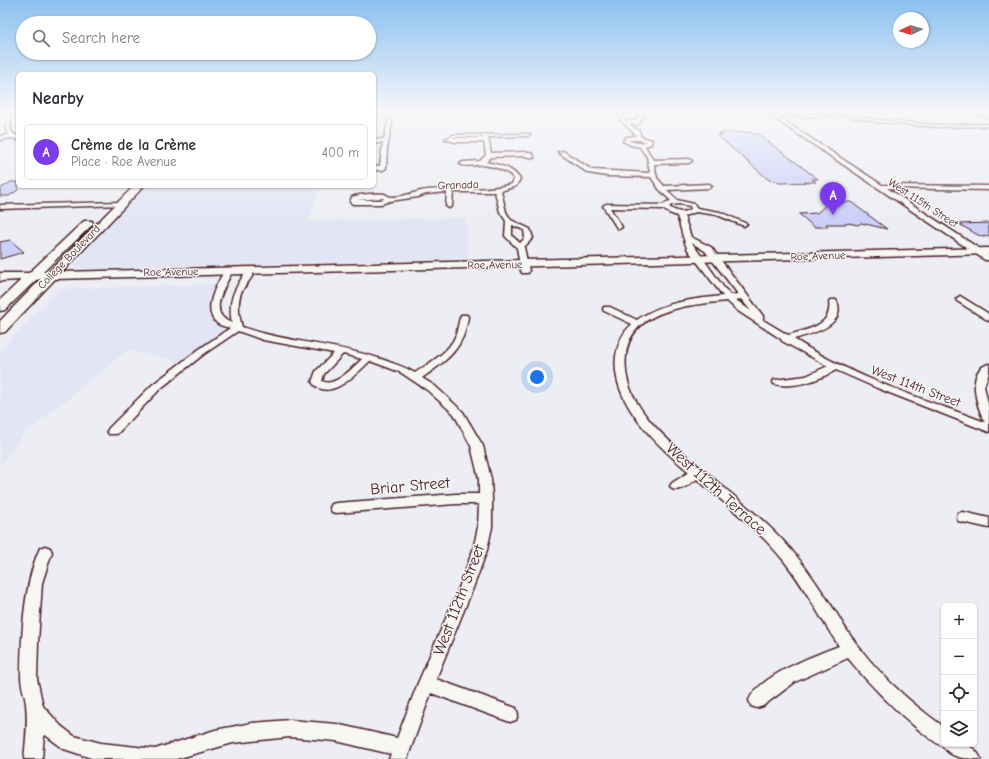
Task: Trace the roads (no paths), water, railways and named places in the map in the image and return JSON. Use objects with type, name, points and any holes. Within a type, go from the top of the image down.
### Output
[{"type":"main road","name":"College Boulevard","points":[[0,307],[126,188]]},
{"type":"main road","name":"College Boulevard","points":[[0,329],[137,188]]},
{"type":"main road","name":"Roe Avenue","points":[[0,277],[49,279],[986,255]]},
{"type":"main road","name":"Roe Avenue","points":[[0,284],[30,279]]},
{"type":"street","points":[[376,168],[383,168],[385,147]]},
{"type":"street","points":[[487,147],[489,155]]},
{"type":"street","points":[[644,147],[651,162],[653,175],[661,188],[675,202]]},
{"type":"street","name":"West 115th Street","points":[[820,147],[986,255]]},
{"type":"street","points":[[561,152],[590,172],[653,175]]},
{"type":"street","points":[[463,164],[482,163],[489,155],[526,154],[532,155],[532,157]]},
{"type":"street","points":[[651,162],[689,161]]},
{"type":"street","name":"Granada","points":[[389,199],[450,193],[487,194],[514,185],[517,179],[508,171],[482,163]]},
{"type":"street","points":[[661,188],[709,186]]},
{"type":"street","points":[[879,187],[908,186],[922,188],[962,186],[989,188]]},
{"type":"street","points":[[886,191],[923,190],[922,188]]},
{"type":"street","points":[[498,190],[503,212],[509,221],[527,229],[529,238],[520,247]]},
{"type":"street","points":[[450,193],[450,206]]},
{"type":"street","points":[[619,227],[606,206],[665,207],[667,204],[675,202],[689,204],[695,210]]},
{"type":"street","points":[[0,207],[121,204]]},
{"type":"street","points":[[665,207],[670,212],[680,214],[689,213],[695,210],[718,213],[744,224]]},
{"type":"street","name":"West 114th Street","points":[[680,214],[688,238],[688,243],[721,290],[741,309],[809,353],[835,366],[881,386],[989,428]]},
{"type":"street","points":[[509,221],[506,231],[510,240],[520,247],[524,267]]},
{"type":"street","name":"West 114th Street","points":[[688,238],[708,249],[765,325]]},
{"type":"street","points":[[113,431],[156,386],[201,352],[238,327],[235,320],[235,306],[238,290],[250,273]]},
{"type":"street","name":"West 112th Street","points":[[228,274],[215,300],[215,314],[221,322],[238,327],[248,333],[263,337],[369,357],[403,370],[431,388],[458,412],[477,446],[486,479],[486,499],[485,526],[476,565],[426,683],[400,753]]},
{"type":"street","name":"West 112th Terrace","points":[[744,296],[692,303],[666,309],[637,323],[627,334],[618,356],[618,369],[624,388],[641,417],[660,439],[757,523],[781,548],[816,595],[850,649],[895,698],[921,722],[941,736]]},
{"type":"street","points":[[960,299],[989,318]]},
{"type":"street","points":[[785,338],[814,330],[832,320],[835,314],[833,302]]},
{"type":"street","points":[[607,309],[637,323]]},
{"type":"street","points":[[415,378],[452,350],[462,334],[464,317]]},
{"type":"street","points":[[341,351],[319,374],[317,382],[321,386],[328,387],[337,385],[369,357]]},
{"type":"street","points":[[778,382],[815,378],[835,366]]},
{"type":"street","points":[[989,367],[979,385],[981,402],[989,420]]},
{"type":"street","points":[[676,486],[698,472]]},
{"type":"street","name":"Briar Street","points":[[336,508],[456,499],[486,499]]},
{"type":"street","points":[[963,517],[989,523]]},
{"type":"street","points":[[33,759],[36,732],[29,679],[30,642],[35,583],[45,552]]},
{"type":"street","points":[[757,700],[771,686],[792,674],[850,649]]},
{"type":"street","points":[[426,683],[510,714]]},
{"type":"street","points":[[34,709],[50,727],[69,742],[111,754],[154,758],[196,743],[223,737],[270,730],[302,729],[328,731],[400,753]]},
{"type":"street","points":[[956,747],[972,759]]},
{"type":"place","name":"Crème de la Crème","points":[[833,215]]}]
